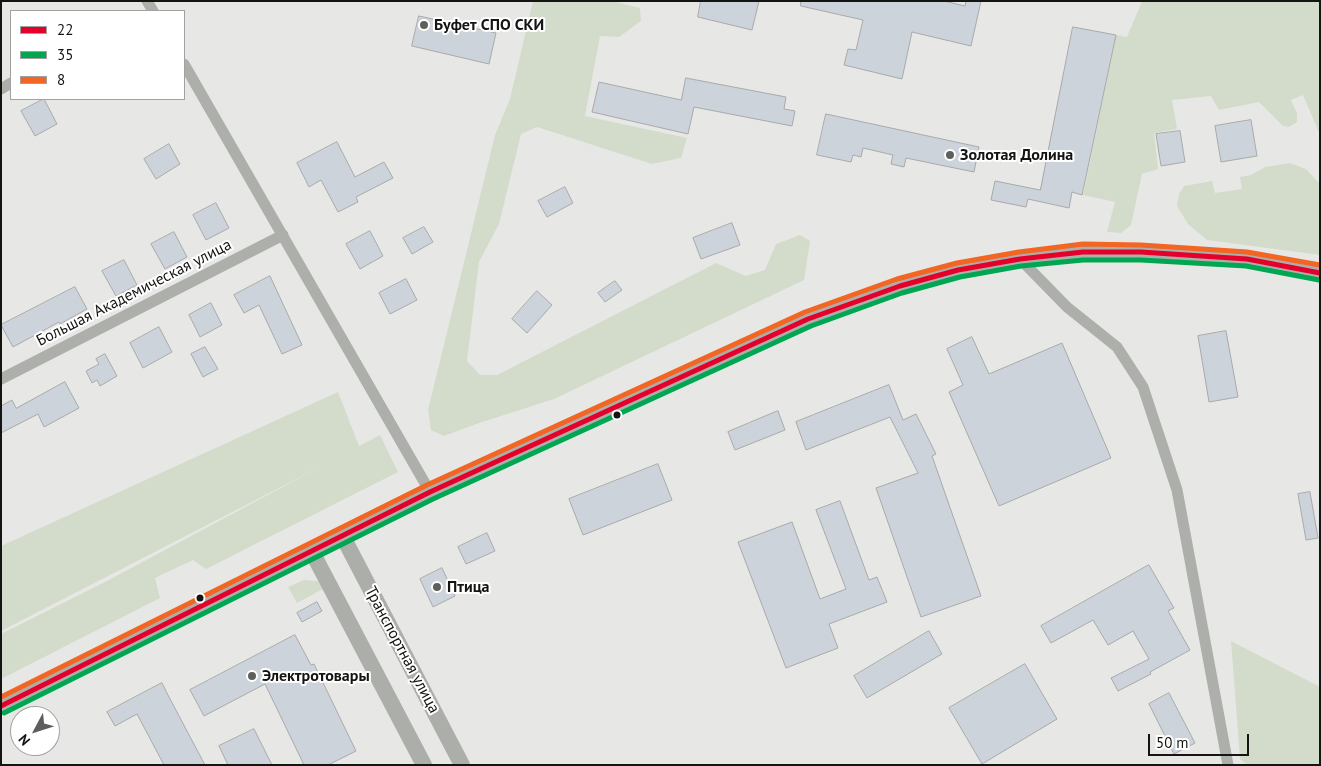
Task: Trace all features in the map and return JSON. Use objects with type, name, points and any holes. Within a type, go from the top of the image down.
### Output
[{"type":"main road","points":[[1,706],[430,492],[808,319],[900,286],[958,270],[1020,259],[1083,252],[1141,252],[1247,260],[1320,273]]},
{"type":"main road","name":"Транспортная улица","points":[[342,535],[462,765]]},
{"type":"main road","name":"Транспортная улица","points":[[311,550],[424,765]]},
{"type":"street","points":[[185,66],[430,492]]},
{"type":"street","name":"Большая Академическая улица","points":[[1,379],[282,235]]},
{"type":"street","points":[[1020,259],[1067,307],[1117,347],[1143,387],[1177,490],[1228,765]]},
{"type":"green space","points":[[533,1],[612,1],[640,8],[641,21],[619,37],[600,36],[585,116],[687,138],[681,158],[652,164],[537,127],[521,134],[499,224],[479,262],[467,361],[480,375],[497,375],[716,263],[746,276],[765,270],[776,244],[800,235],[810,241],[804,280],[554,399],[444,436],[431,430],[428,410],[495,135],[510,99]]},
{"type":"green space","points":[[1142,1],[1320,1],[1320,135],[1303,95],[1291,100],[1297,113],[1297,122],[1289,127],[1283,126],[1259,102],[1219,110],[1211,96],[1172,100],[1177,129],[1154,133],[1158,169],[1142,174],[1131,225],[1121,233],[1107,232],[1115,202],[1083,195],[1116,35],[1127,37]]},
{"type":"green space","points":[[1290,163],[1306,169],[1320,184],[1320,255],[1207,240],[1188,224],[1177,206],[1179,194],[1184,186],[1212,181],[1215,193],[1242,189],[1240,177],[1251,175],[1265,167]]},
{"type":"green space","points":[[338,392],[359,446],[380,435],[398,472],[206,569],[193,560],[155,578],[160,598],[1,679],[1,634],[107,581],[318,468],[1,631],[1,546]]},
{"type":"green space","points":[[304,580],[318,581],[323,589],[297,603],[288,587]]},
{"type":"green space","points":[[1231,641],[1320,687],[1320,765],[1247,765],[1240,759]]},
{"type":"building","points":[[701,1],[759,1],[752,30],[698,17]]},
{"type":"building","points":[[801,1],[944,1],[965,6],[966,1],[981,1],[971,46],[912,32],[902,79],[844,65],[848,49],[856,50],[863,20],[801,6]]},
{"type":"building","points":[[419,16],[496,33],[489,64],[412,46]]},
{"type":"building","points":[[1073,27],[1116,35],[1082,195],[1072,192],[1069,208],[1028,199],[1026,207],[991,200],[995,181],[1040,190]]},
{"type":"building","points":[[686,78],[786,97],[784,109],[795,111],[792,126],[694,107],[688,134],[592,112],[599,82],[681,100]]},
{"type":"building","points":[[45,100],[57,124],[35,136],[21,111]]},
{"type":"building","points":[[826,114],[979,147],[974,172],[906,158],[904,167],[891,164],[893,155],[863,148],[861,157],[853,155],[851,162],[817,155]]},
{"type":"building","points":[[1251,120],[1257,156],[1221,162],[1215,126]]},
{"type":"building","points":[[1180,131],[1185,162],[1161,166],[1156,134]]},
{"type":"building","points":[[337,142],[355,177],[384,162],[393,178],[356,197],[358,202],[338,212],[321,180],[309,187],[297,163]]},
{"type":"building","points":[[169,144],[180,164],[156,179],[144,159]]},
{"type":"building","points":[[565,187],[573,203],[547,217],[538,201]]},
{"type":"building","points":[[216,203],[229,228],[206,240],[193,215]]},
{"type":"building","points":[[732,223],[740,245],[701,259],[693,238]]},
{"type":"building","points":[[424,227],[433,242],[412,254],[403,238]]},
{"type":"building","points":[[370,231],[383,256],[360,269],[346,244]]},
{"type":"building","points":[[174,232],[187,257],[165,269],[151,244]]},
{"type":"building","points":[[124,260],[137,285],[116,296],[102,271]]},
{"type":"building","points":[[270,276],[302,345],[282,354],[259,305],[244,313],[234,295]]},
{"type":"building","points":[[406,279],[417,300],[390,314],[379,293]]},
{"type":"building","points":[[615,281],[622,290],[605,302],[598,293]]},
{"type":"building","points":[[75,287],[87,309],[13,347],[1,325]]},
{"type":"building","points":[[537,291],[552,305],[527,333],[512,319]]},
{"type":"building","points":[[211,303],[222,325],[200,337],[189,315]]},
{"type":"building","points":[[159,327],[172,352],[143,368],[130,343]]},
{"type":"building","points":[[1226,331],[1238,397],[1209,402],[1198,336]]},
{"type":"building","points":[[972,337],[989,374],[1062,343],[1111,458],[999,506],[949,392],[963,385],[947,349]]},
{"type":"building","points":[[205,347],[218,369],[203,377],[191,354]]},
{"type":"building","points":[[105,354],[117,376],[100,386],[97,380],[92,383],[86,371],[99,364],[96,359]]},
{"type":"building","points":[[65,382],[79,408],[44,427],[38,414],[1,433],[1,406],[12,400],[16,408]]},
{"type":"building","points":[[889,385],[903,420],[916,414],[936,454],[932,456],[981,596],[921,617],[876,488],[918,473],[890,417],[806,450],[796,422]]},
{"type":"building","points":[[778,411],[785,430],[735,450],[728,432]]},
{"type":"building","points":[[658,464],[672,500],[583,535],[569,499]]},
{"type":"building","points":[[1310,492],[1318,538],[1306,540],[1298,494]]},
{"type":"building","points":[[840,501],[869,580],[877,577],[887,602],[829,624],[838,648],[786,668],[738,542],[792,522],[820,599],[846,589],[816,510]]},
{"type":"building","points":[[487,533],[495,551],[466,564],[458,547]]},
{"type":"building","points":[[1149,565],[1174,608],[1168,611],[1190,650],[1150,672],[1151,674],[1118,691],[1111,678],[1149,659],[1133,631],[1108,645],[1093,620],[1051,643],[1041,626]]},
{"type":"building","name":"Птица","points":[[442,568],[455,596],[433,607],[420,579]]},
{"type":"building","points":[[317,602],[322,611],[302,622],[297,613]]},
{"type":"building","points":[[929,631],[942,654],[867,698],[854,676]]},
{"type":"building","points":[[295,635],[311,665],[314,664],[356,751],[328,765],[304,765],[265,684],[204,716],[190,690]]},
{"type":"building","points":[[1025,664],[1057,719],[982,764],[949,708]]},
{"type":"building","points":[[162,683],[205,765],[164,765],[137,714],[115,726],[107,712]]},
{"type":"building","points":[[1169,693],[1195,743],[1174,754],[1149,704]]},
{"type":"building","points":[[254,729],[272,765],[228,765],[219,746]]},
{"type":"transit line","name":"8","points":[[1,697],[427,485],[805,312],[897,279],[957,263],[1019,252],[1083,244],[1141,245],[1247,252],[1320,265]]},
{"type":"transit line","name":"22","points":[[1,706],[430,492],[808,319],[900,286],[958,270],[1020,259],[1083,252],[1141,252],[1247,259],[1320,273]]},
{"type":"transit line","name":"35","points":[[4,713],[433,499],[811,326],[902,293],[960,277],[1021,266],[1083,260],[1141,260],[1246,266],[1319,280]]},
{"type":"place","name":"Буфет СПО СКИ","points":[[424,25]]},
{"type":"place","name":"Золотая Долина","points":[[950,155]]},
{"type":"place","name":"Птица","points":[[437,587]]},
{"type":"place","name":"Электротовары","points":[[252,676]]}]
